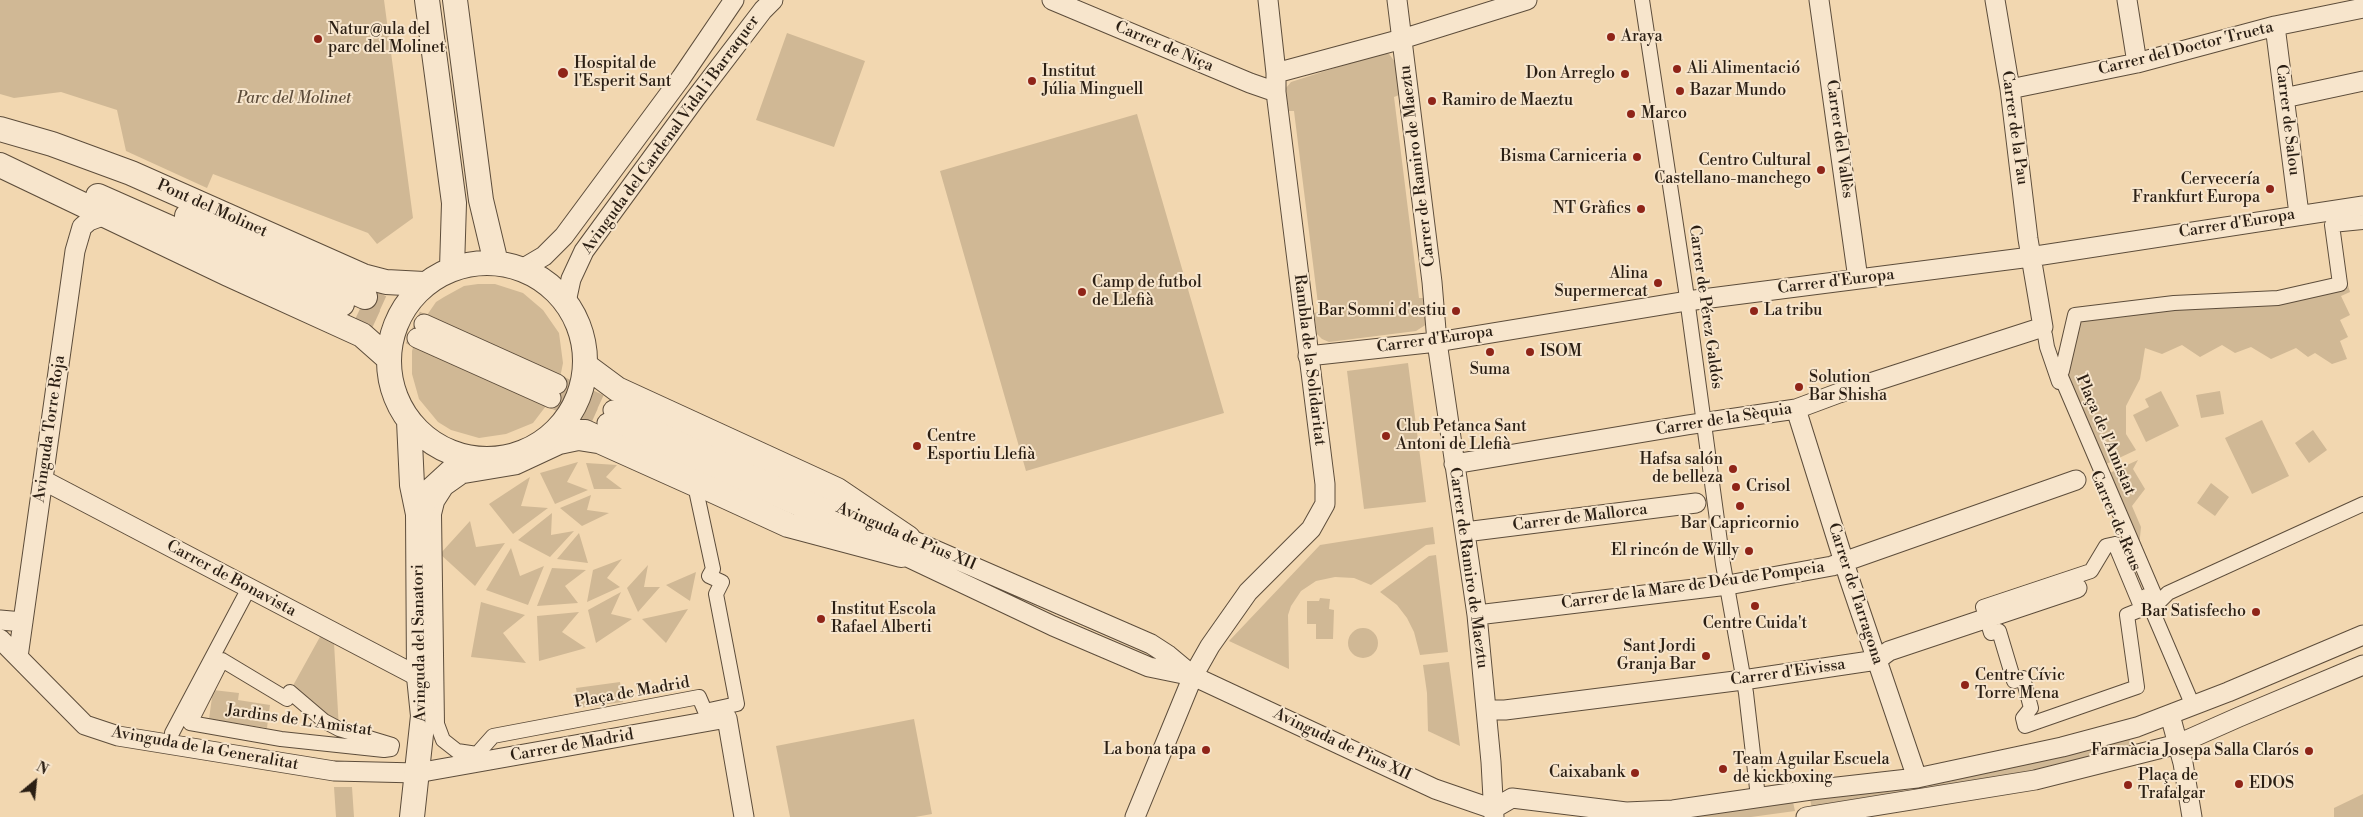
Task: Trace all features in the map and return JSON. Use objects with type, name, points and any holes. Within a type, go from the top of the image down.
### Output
[{"type":"street","points":[[427,0],[454,203],[452,268]]},
{"type":"street","points":[[455,0],[481,200],[496,263]]},
{"type":"street","name":"Avinguda del Cardenal Vidal i Barraquer","points":[[522,269],[544,256],[564,236],[681,78],[734,0]]},
{"type":"street","name":"Avinguda del Cardenal Vidal i Barraquer","points":[[566,302],[571,279],[584,251],[695,99],[763,10],[773,0]]},
{"type":"street","name":"Carrer de Niça","points":[[1052,0],[1250,84],[1276,92]]},
{"type":"street","name":"Rambla de la Solidaritat","points":[[1135,817],[1193,676],[1210,646],[1248,592],[1310,529],[1325,504],[1325,484],[1276,92],[1276,73],[1268,0]]},
{"type":"street","name":"Carrer de Ramiro de Maeztu","points":[[1397,0],[1432,282],[1437,342],[1477,616],[1492,762],[1495,814]]},
{"type":"street","points":[[1276,73],[1402,39],[1527,0]]},
{"type":"street","name":"Carrer de Pérez Galdós","points":[[1642,0],[1687,301],[1723,564],[1743,680],[1758,797]]},
{"type":"street","name":"Carrer del Vallès","points":[[1819,0],[1858,279]]},
{"type":"street","name":"Carrer de la Pau","points":[[1995,0],[2010,90],[2031,256]]},
{"type":"street","points":[[2127,0],[2136,63]]},
{"type":"street","name":"Carrer del Doctor Trueta","points":[[2010,90],[2136,63],[2275,26],[2363,8]]},
{"type":"street","name":"Carrer de Salou","points":[[2275,26],[2299,214]]},
{"type":"street","points":[[2284,98],[2363,81]]},
{"type":"street","name":"Pont del Molinet","points":[[0,130],[52,144],[131,173],[363,276],[386,282],[424,284]]},
{"type":"street","name":"Pont del Molinet","points":[[0,130],[362,304],[276,276],[140,213],[34,170],[0,161]]},
{"type":"street","points":[[0,165],[228,274],[362,334],[388,358]]},
{"type":"street","name":"Carrer d'Europa","points":[[1308,356],[1437,342],[1687,301],[2031,256],[2299,214],[2363,206]]},
{"type":"street","name":"Avinguda Torre Roja","points":[[18,657],[75,251],[82,227],[89,221],[105,215]]},
{"type":"street","name":"Plaça de l'Amistat","points":[[2363,222],[2332,225],[2340,284],[2278,298],[2174,303],[2075,315],[2062,371],[2059,372],[2158,603],[2168,593],[2363,504]]},
{"type":"street","name":"Carrer de Reus","points":[[2031,256],[2047,347],[2054,370],[2193,706]]},
{"type":"street","points":[[474,263],[496,263],[522,269],[546,282],[566,302],[582,332],[586,366],[582,390],[572,412],[557,432],[530,450],[499,459],[466,458],[425,438],[409,421],[393,391],[388,358],[393,330],[405,305],[424,284],[452,268],[474,263]]},
{"type":"street","points":[[421,331],[554,391]]},
{"type":"street","name":"Carrer de la Sèquia","points":[[1454,464],[1704,422],[1796,409],[2044,331]]},
{"type":"street","points":[[586,366],[617,389],[837,490],[905,546]]},
{"type":"street","name":"Carrer de Tarragona","points":[[1796,409],[1843,561],[1917,778]]},
{"type":"street","name":"Avinguda de Pius XII","points":[[610,416],[905,546],[1151,644],[1168,655],[1193,676],[1435,789],[1495,814]]},
{"type":"street","name":"Avinguda del Sanatori","points":[[409,421],[412,485],[418,514],[419,677],[423,716],[412,817]]},
{"type":"street","points":[[557,432],[585,432],[788,524],[905,546]]},
{"type":"street","name":"Plaça de Madrid","points":[[579,443],[594,445],[696,490],[713,569],[710,576],[722,582],[716,594],[737,704],[705,711],[699,697],[493,736],[476,754],[462,754],[447,745],[438,727],[436,637],[434,514],[444,490],[454,480],[467,474],[503,470],[523,465],[564,446],[579,443]]},
{"type":"street","name":"Avinguda del Sanatori","points":[[418,514],[430,491],[466,458]]},
{"type":"street","name":"Carrer de Bonavista","points":[[43,480],[419,677]]},
{"type":"street","name":"Carrer de la Mare de Déu de Pompeia","points":[[1477,616],[1728,585],[1832,566],[2076,480]]},
{"type":"street","name":"Carrer de Mallorca","points":[[1465,532],[1696,503]]},
{"type":"street","points":[[2115,544],[2142,609],[2127,615],[2137,687],[2025,726],[2023,718],[2031,708],[2023,678],[2014,681],[1999,631],[1991,633],[1986,618],[1983,607],[2091,571],[2106,546],[2115,544]]},
{"type":"street","points":[[172,733],[249,588]]},
{"type":"street","name":"Carrer d'Eivissa","points":[[1486,710],[1505,710],[1743,680],[1877,660],[1889,651],[2077,588]]},
{"type":"street","points":[[0,620],[23,622]]},
{"type":"street","points":[[1495,814],[1512,798],[1626,812],[1673,810],[1758,797],[1917,778],[2062,747],[2170,715],[2363,635]]},
{"type":"street","name":"Avinguda de la Generalitat","points":[[0,639],[85,725],[118,736],[334,770],[417,773]]},
{"type":"street","name":"Jardins de L'Amistat","points":[[222,660],[287,699],[290,692],[324,721],[339,729],[392,745],[391,749],[384,750],[282,738],[190,723],[222,660]]},
{"type":"street","points":[[1806,817],[2035,780],[2178,744],[2238,717],[2363,666]]},
{"type":"street","points":[[2170,715],[2178,744],[2192,817]]},
{"type":"street","name":"Carrer de Madrid","points":[[417,773],[727,718],[744,817]]},
{"type":"green space","name":"Parc del Molinet","points":[[0,0],[384,0],[413,218],[377,244],[368,233],[213,174],[207,188],[126,151],[117,110],[61,92],[14,98],[0,94]]},
{"type":"green space","points":[[787,33],[865,61],[834,147],[756,120]]},
{"type":"green space","points":[[1381,53],[1389,54],[1395,62],[1399,95],[1394,97],[1419,298],[1424,298],[1427,324],[1416,331],[1329,342],[1317,334],[1314,313],[1319,312],[1294,111],[1288,111],[1286,88],[1291,82]]},
{"type":"green space","name":"Camp de futbol de Llefià","points":[[1137,114],[1224,413],[1026,471],[940,171]]},
{"type":"green space","points":[[2347,282],[2350,292],[2341,296],[2350,315],[2340,320],[2348,337],[2340,341],[2347,359],[2332,364],[2315,353],[2308,357],[2296,348],[2271,359],[2251,347],[2235,353],[2222,345],[2200,357],[2182,345],[2162,354],[2145,348],[2140,379],[2126,406],[2126,434],[2136,450],[2100,467],[2062,371],[2075,315],[2297,294]]},
{"type":"green space","points":[[495,284],[523,293],[543,310],[559,333],[563,363],[560,378],[425,318],[436,302],[464,286]]},
{"type":"green space","points":[[415,341],[549,402],[533,423],[506,434],[479,438],[451,430],[438,422],[419,399],[412,374],[412,351]]},
{"type":"green space","name":"Club Petanca Sant Antoni de Llefià","points":[[1408,363],[1426,502],[1364,509],[1347,371]]},
{"type":"green space","points":[[2161,391],[2179,426],[2146,442],[2133,415],[2149,407],[2145,399]]},
{"type":"green space","points":[[2220,391],[2224,414],[2201,418],[2196,395]]},
{"type":"green space","points":[[2262,420],[2289,476],[2252,494],[2225,438]]},
{"type":"green space","points":[[2313,430],[2327,450],[2309,463],[2295,443]]},
{"type":"green space","points":[[2138,460],[2133,469],[2145,489],[2132,506],[2141,527],[2138,558],[2103,476]]},
{"type":"green space","points":[[578,462],[567,482],[588,490],[555,504],[540,473]]},
{"type":"green space","points":[[586,463],[617,465],[606,477],[622,489],[594,489]]},
{"type":"green space","points":[[530,477],[521,506],[548,508],[513,534],[489,504]]},
{"type":"green space","points":[[2211,483],[2229,497],[2215,516],[2197,503]]},
{"type":"green space","points":[[591,495],[587,510],[609,513],[582,526],[560,508]]},
{"type":"green space","points":[[552,513],[551,535],[574,531],[550,557],[518,540]]},
{"type":"green space","points":[[470,521],[476,547],[505,543],[475,586],[440,554]]},
{"type":"green space","points":[[1433,527],[1435,544],[1426,545],[1371,585],[1354,578],[1335,577],[1316,581],[1301,591],[1291,606],[1288,615],[1289,669],[1229,641],[1320,545]]},
{"type":"green space","points":[[579,533],[588,563],[557,559]]},
{"type":"green space","points":[[511,548],[520,576],[544,566],[528,605],[486,590]]},
{"type":"green space","points":[[1436,555],[1448,652],[1420,655],[1414,632],[1407,618],[1397,605],[1380,592],[1429,556]]},
{"type":"green space","points":[[622,559],[607,578],[620,587],[587,602],[593,570]]},
{"type":"green space","points":[[648,565],[644,587],[660,587],[638,612],[627,588]]},
{"type":"green space","points":[[552,568],[586,570],[565,586],[578,603],[537,606]]},
{"type":"green space","points":[[696,572],[690,601],[666,585]]},
{"type":"green space","points":[[621,592],[611,614],[632,619],[596,643],[588,610]]},
{"type":"green space","points":[[1320,598],[1330,599],[1329,609],[1334,610],[1333,639],[1316,639],[1316,624],[1307,624],[1307,601],[1319,601]]},
{"type":"green space","points":[[481,602],[525,615],[503,633],[526,663],[471,657]]},
{"type":"green space","points":[[688,609],[666,643],[642,619]]},
{"type":"green space","points":[[579,612],[562,632],[586,648],[539,661],[537,616]]},
{"type":"green space","points":[[1363,628],[1374,632],[1378,643],[1374,654],[1363,658],[1352,654],[1348,643],[1352,632]]},
{"type":"green space","points":[[321,635],[334,643],[339,729],[290,691]]},
{"type":"green space","points":[[1449,662],[1460,746],[1428,731],[1427,693],[1423,665]]},
{"type":"green space","points":[[620,682],[623,702],[579,708],[576,688]]},
{"type":"green space","points":[[213,690],[239,693],[238,700],[270,705],[267,728],[209,719]]},
{"type":"green space","points":[[914,719],[932,814],[915,817],[790,817],[776,746]]},
{"type":"green space","points":[[2125,737],[2130,739],[2131,744],[2062,765],[1929,793],[1927,783],[2060,757]]},
{"type":"green space","points":[[334,787],[352,787],[354,817],[336,817]]},
{"type":"green space","points":[[1902,787],[1905,796],[1812,809],[1810,799]]},
{"type":"green space","points":[[2363,794],[2363,817],[2334,817],[2334,808]]},
{"type":"green space","points":[[1793,802],[1795,811],[1751,817],[1680,817]]},
{"type":"tunnel","points":[[365,297],[424,324]]},
{"type":"tunnel","points":[[359,311],[417,338]]},
{"type":"tunnel","points":[[557,384],[613,410]]},
{"type":"tunnel","points":[[551,398],[607,423]]},
{"type":"place","name":"Araya","points":[[1611,37]]},
{"type":"place","name":"Natur@ula del parc del Molinet","points":[[318,39]]},
{"type":"place","name":"Ali Alimentació","points":[[1677,69]]},
{"type":"place","name":"Hospital de l'Esperit Sant","points":[[563,73]]},
{"type":"place","name":"Don Arreglo","points":[[1625,74]]},
{"type":"place","name":"Institut Júlia Minguell","points":[[1032,81]]},
{"type":"place","name":"Bazar Mundo","points":[[1680,91]]},
{"type":"place","name":"Ramiro de Maeztu","points":[[1432,101]]},
{"type":"place","name":"Marco","points":[[1631,114]]},
{"type":"place","name":"Bisma Carniceria","points":[[1637,157]]},
{"type":"place","name":"Centro Cultural Castellano-manchego","points":[[1821,170]]},
{"type":"place","name":"Cervecería Frankfurt Europa","points":[[2270,189]]},
{"type":"place","name":"NT Gràfics","points":[[1641,209]]},
{"type":"place","name":"Alina Supermercat","points":[[1658,283]]},
{"type":"place","name":"Camp de futbol de Llefià","points":[[1082,292]]},
{"type":"place","name":"Bar Somni d'estiu","points":[[1456,311]]},
{"type":"place","name":"La tribu","points":[[1754,311]]},
{"type":"place","name":"Suma","points":[[1490,352]]},
{"type":"place","name":"ISOM","points":[[1530,352]]},
{"type":"place","name":"Solution Bar Shisha","points":[[1799,387]]},
{"type":"place","name":"Club Petanca Sant Antoni de Llefià","points":[[1386,436]]},
{"type":"place","name":"Centre Esportiu Llefià","points":[[917,446]]},
{"type":"place","name":"Hafsa salón de belleza","points":[[1733,469]]},
{"type":"place","name":"Crisol","points":[[1736,487]]},
{"type":"place","name":"Bar Capricornio","points":[[1740,506]]},
{"type":"place","name":"El rincón de Willy","points":[[1749,551]]},
{"type":"place","name":"Centre Cuida't","points":[[1755,606]]},
{"type":"place","name":"Bar Satisfecho","points":[[2256,612]]},
{"type":"place","name":"Institut Escola Rafael Alberti","points":[[821,619]]},
{"type":"place","name":"Sant Jordi Granja Bar","points":[[1706,656]]},
{"type":"place","name":"Centre Cívic Torre Mena","points":[[1965,685]]},
{"type":"place","name":"La bona tapa","points":[[1206,750]]},
{"type":"place","name":"Farmàcia Josepa Salla Clarós","points":[[2309,751]]},
{"type":"place","name":"Team Aguilar Escuela de kickboxing","points":[[1723,769]]},
{"type":"place","name":"Caixabank","points":[[1635,773]]},
{"type":"place","name":"EDOS","points":[[2239,784]]},
{"type":"place","name":"Plaça de Trafalgar","points":[[2128,785]]}]
